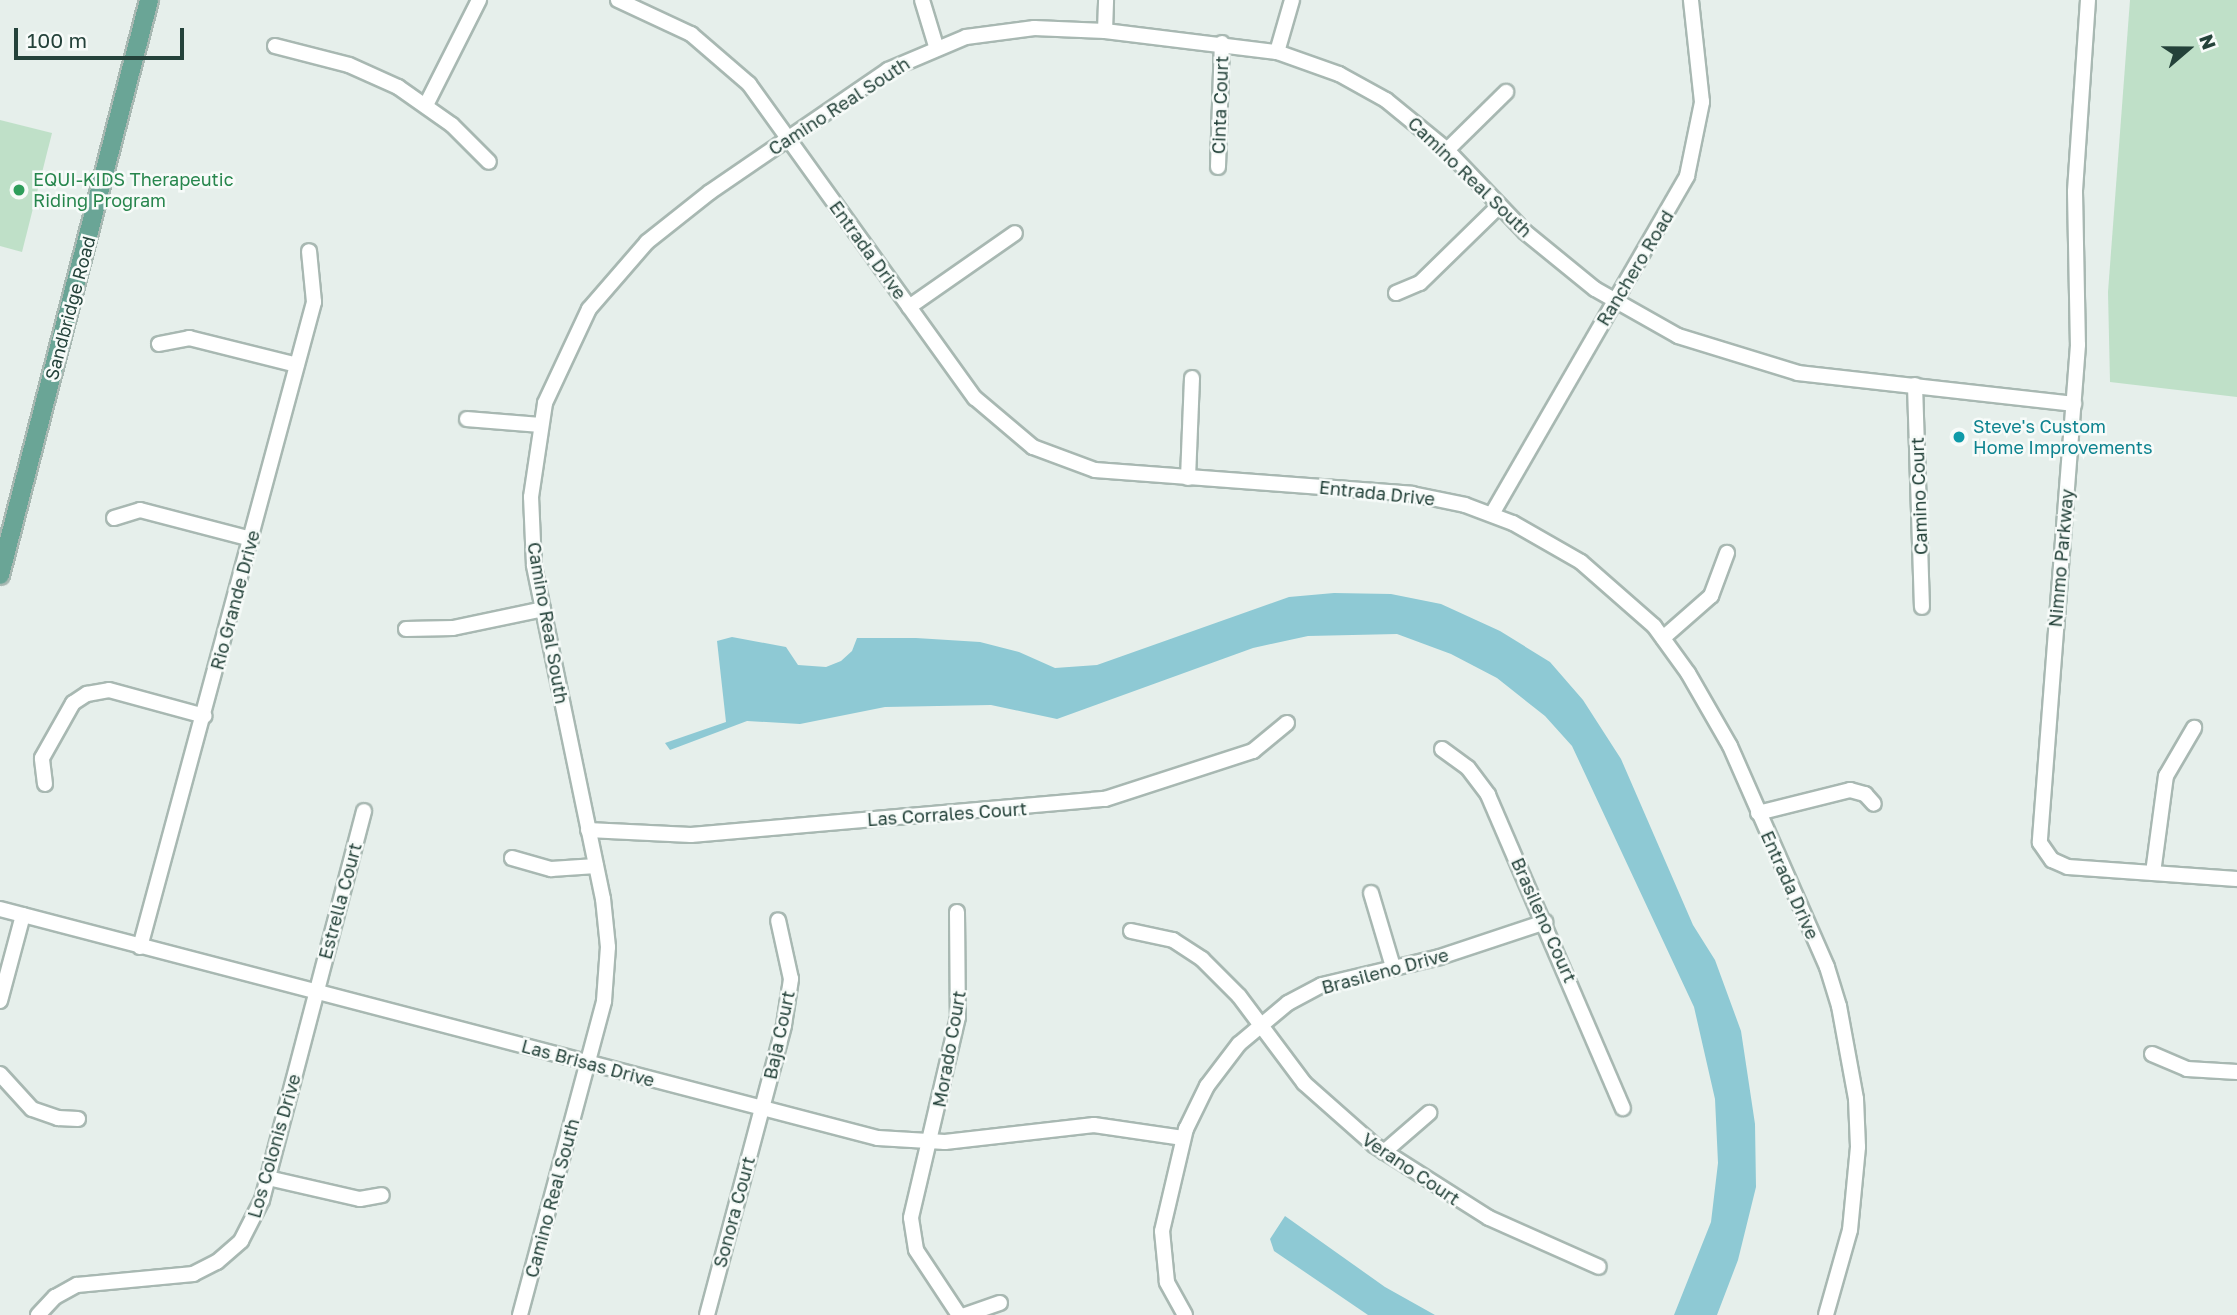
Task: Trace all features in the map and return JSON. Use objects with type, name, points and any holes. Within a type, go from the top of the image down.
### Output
[{"type":"main road","name":"Sandbridge Road","points":[[0,575],[149,0]]},
{"type":"street","points":[[426,104],[479,0]]},
{"type":"street","name":"Entrada Drive","points":[[618,0],[669,20],[713,50],[749,84],[975,398],[1033,447],[1095,470],[1412,494],[1492,514],[1548,541],[1607,580],[1663,638],[1710,709],[1827,967],[1854,1087],[1855,1195],[1843,1264],[1826,1315]]},
{"type":"street","points":[[922,0],[936,46]]},
{"type":"street","points":[[1105,31],[1106,0]]},
{"type":"street","points":[[1277,52],[1292,0]]},
{"type":"street","name":"Ranchero Road","points":[[1492,514],[1677,198],[1695,152],[1702,102],[1691,0]]},
{"type":"street","name":"Nimmo Parkway","points":[[2088,0],[2075,192],[2079,312],[2074,404],[2039,834],[2052,860],[2068,867],[2153,873]]},
{"type":"street","name":"Camino Real South","points":[[520,1315],[604,1001],[608,958],[596,866],[543,609],[531,531],[540,425],[570,343],[621,268],[675,218],[888,70],[936,46],[1034,28],[1105,31],[1222,43],[1277,52],[1358,83],[1417,123],[1447,150],[1498,207],[1615,303],[1678,336],[1759,364],[1830,378],[2074,404]]},
{"type":"street","name":"Cinta Court","points":[[1218,167],[1222,43]]},
{"type":"street","points":[[275,46],[349,65],[426,104],[489,162]]},
{"type":"street","points":[[1447,150],[1506,92]]},
{"type":"street","points":[[1396,293],[1420,284],[1498,207]]},
{"type":"street","points":[[909,307],[1015,233]]},
{"type":"street","name":"Rio Grande Drive","points":[[141,947],[205,716],[314,296],[309,251]]},
{"type":"street","points":[[159,344],[189,338],[297,365]]},
{"type":"street","points":[[1188,478],[1192,378]]},
{"type":"street","name":"Camino Court","points":[[1915,385],[1922,607]]},
{"type":"street","points":[[467,419],[540,425]]},
{"type":"street","points":[[114,518],[140,510],[251,539]]},
{"type":"street","points":[[1663,638],[1710,596],[1727,553]]},
{"type":"street","points":[[405,629],[453,628],[543,609]]},
{"type":"street","points":[[45,784],[43,758],[73,703],[87,694],[109,690],[205,716]]},
{"type":"street","name":"Las Corrales Court","points":[[588,830],[691,835],[1105,799],[1253,751],[1287,723]]},
{"type":"street","points":[[2194,727],[2166,776],[2153,873],[2237,879]]},
{"type":"street","name":"Brasileno Court","points":[[1442,749],[1468,768],[1488,795],[1623,1108]]},
{"type":"street","points":[[1758,813],[1850,790],[1866,794],[1874,804]]},
{"type":"street","name":"Estrella Court","points":[[316,992],[364,811]]},
{"type":"street","points":[[512,858],[551,869],[596,866]]},
{"type":"street","points":[[1371,893],[1393,967]]},
{"type":"street","name":"Las Brisas Drive","points":[[0,909],[878,1138],[930,1142],[1070,1125],[1123,1126],[1183,1138]]},
{"type":"street","name":"Morado Court","points":[[957,912],[958,1017],[911,1217],[911,1234],[922,1262],[943,1285],[959,1315]]},
{"type":"street","points":[[0,1001],[23,915]]},
{"type":"street","name":"Baja Court","points":[[762,1109],[790,987],[789,959],[778,920]]},
{"type":"street","name":"Brasileno Drive","points":[[1185,1315],[1167,1282],[1161,1248],[1183,1138],[1214,1075],[1259,1024],[1322,985],[1471,948],[1545,922]]},
{"type":"street","name":"Verano Court","points":[[1131,932],[1164,936],[1185,946],[1222,976],[1324,1104],[1384,1152],[1489,1218],[1599,1266]]},
{"type":"street","name":"Los Colonis Drive","points":[[38,1315],[76,1285],[172,1279],[217,1262],[241,1241],[253,1221],[268,1178],[316,992]]},
{"type":"street","points":[[2151,1054],[2187,1069],[2237,1072]]},
{"type":"street","points":[[0,1074],[32,1109],[58,1118],[78,1119]]},
{"type":"street","name":"Sonora Court","points":[[707,1315],[762,1109]]},
{"type":"street","points":[[1384,1152],[1429,1114]]},
{"type":"street","points":[[268,1178],[360,1199],[382,1195]]},
{"type":"street","points":[[965,1315],[1000,1303]]},
{"type":"green space","points":[[2130,0],[2237,0],[2237,397],[2110,382],[2108,292]]},
{"type":"green space","name":"EQUI-KIDS Therapeutic Riding Program","points":[[0,120],[52,133],[22,252],[0,246]]},
{"type":"water","points":[[1334,593],[1391,594],[1441,604],[1500,631],[1550,662],[1583,700],[1621,759],[1693,925],[1715,960],[1741,1031],[1755,1124],[1756,1187],[1738,1260],[1717,1315],[1674,1315],[1711,1222],[1718,1163],[1715,1099],[1694,1007],[1572,746],[1545,716],[1497,678],[1451,654],[1397,634],[1308,636],[1253,648],[1057,719],[991,705],[885,707],[800,724],[747,721],[670,750],[665,743],[726,722],[717,641],[732,637],[786,647],[798,665],[826,667],[841,661],[852,651],[857,638],[916,638],[980,642],[1019,652],[1055,668],[1097,665],[1289,597]]},
{"type":"water","points":[[1285,1216],[1385,1287],[1435,1315],[1368,1315],[1274,1251],[1270,1239]]},
{"type":"place","name":"EQUI-KIDS Therapeutic Riding Program","points":[[19,190]]},
{"type":"place","name":"Steve's Custom Home Improvements","points":[[1959,437]]}]
